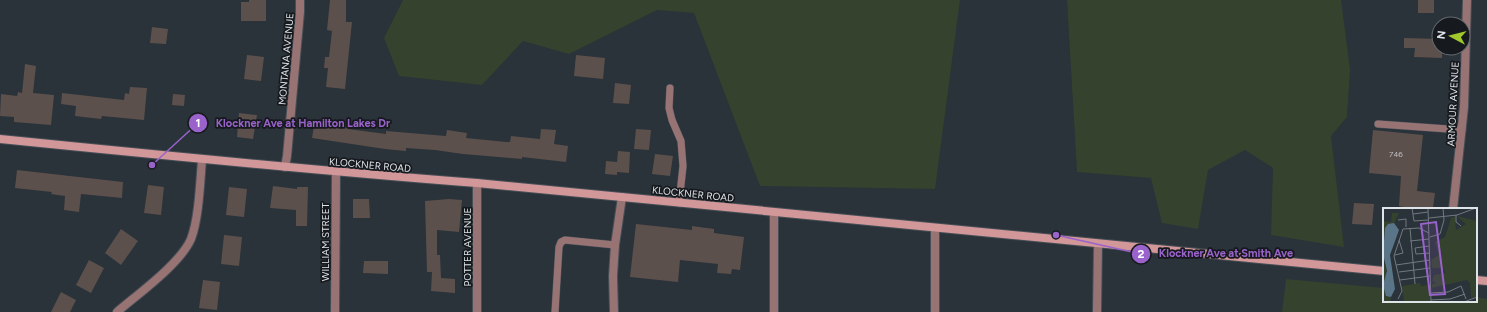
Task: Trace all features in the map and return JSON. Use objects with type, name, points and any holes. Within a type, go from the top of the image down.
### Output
[{"type":"main road","name":"KLOCKNER ROAD","points":[[0,139],[202,160],[477,183],[1383,271]]},
{"type":"main road","points":[[1477,280],[1487,281]]},
{"type":"street","name":"MONTANA AVENUE","points":[[284,167],[287,156],[300,0]]},
{"type":"street","name":"ARMOUR AVENUE","points":[[1453,208],[1462,130],[1467,0]]},
{"type":"street","points":[[117,312],[172,265],[182,254],[190,240],[195,225],[202,160]]},
{"type":"street","name":"WILLIAM STREET","points":[[335,312],[336,172]]},
{"type":"street","name":"POTTER AVENUE","points":[[477,183],[477,312]]},
{"type":"street","points":[[614,312],[613,276],[615,245],[622,197]]},
{"type":"street","points":[[774,212],[774,312]]},
{"type":"street","points":[[935,228],[935,312]]},
{"type":"street","points":[[1097,312],[1098,244]]},
{"type":"lane","points":[[670,88],[669,108],[672,120],[682,141],[683,166],[680,203]]},
{"type":"lane","points":[[1378,124],[1462,130]]},
{"type":"lane","points":[[556,312],[558,247],[561,242],[565,240],[615,245]]},
{"type":"green space","points":[[403,0],[960,0],[935,189],[760,186],[694,13],[657,10],[569,54],[523,41],[482,85],[399,76],[384,38]]},
{"type":"green space","points":[[1067,0],[1341,0],[1350,69],[1347,117],[1331,136],[1344,247],[1271,235],[1273,168],[1245,150],[1208,170],[1198,229],[1162,223],[1151,178],[1077,172]]},
{"type":"green space","points":[[1286,279],[1383,288],[1383,302],[1477,302],[1477,297],[1487,299],[1487,312],[1282,312]]},
{"type":"building","points":[[249,0],[266,0],[266,21],[241,21],[241,2],[249,2]]},
{"type":"building","points":[[330,0],[346,0],[346,22],[352,22],[345,89],[326,87],[328,68],[324,68],[325,57],[329,57],[332,31],[327,30]]},
{"type":"building","points":[[1418,0],[1434,0],[1434,13],[1418,13]]},
{"type":"building","points":[[152,27],[168,29],[166,44],[150,43]]},
{"type":"building","points":[[1404,38],[1431,39],[1431,56],[1442,56],[1442,58],[1414,57],[1415,48],[1404,48]]},
{"type":"building","points":[[247,55],[264,57],[261,81],[244,79]]},
{"type":"building","points":[[576,55],[605,58],[603,79],[574,76]]},
{"type":"building","points":[[25,64],[36,66],[33,93],[54,95],[51,125],[14,122],[14,117],[0,116],[1,94],[17,96],[18,92],[22,93]]},
{"type":"building","points":[[615,83],[631,85],[629,104],[613,103]]},
{"type":"building","points":[[130,87],[147,88],[144,120],[102,116],[101,119],[75,116],[76,106],[61,104],[62,93],[124,100],[125,93],[129,94]]},
{"type":"building","points":[[173,94],[185,95],[184,106],[172,105]]},
{"type":"building","points":[[239,113],[257,115],[253,139],[237,137]]},
{"type":"building","points":[[330,125],[348,126],[348,129],[386,134],[386,131],[446,136],[447,130],[467,133],[466,138],[506,142],[510,142],[511,136],[540,139],[541,129],[556,130],[554,144],[568,146],[566,162],[406,148],[406,151],[312,138],[314,126],[330,128]]},
{"type":"building","points":[[636,129],[651,130],[649,150],[634,149]]},
{"type":"building","points":[[1373,130],[1423,135],[1417,191],[1435,193],[1433,208],[1404,208],[1399,206],[1401,176],[1369,173]]},
{"type":"building","points":[[618,151],[630,152],[629,173],[617,172],[617,175],[605,174],[606,161],[617,162]]},
{"type":"building","points":[[655,154],[673,156],[670,176],[652,174]]},
{"type":"building","points":[[17,170],[123,182],[122,198],[81,194],[79,212],[64,210],[65,196],[51,194],[52,192],[15,188]]},
{"type":"building","points":[[148,185],[164,187],[161,215],[144,213]]},
{"type":"building","points":[[273,186],[297,189],[297,187],[308,187],[307,226],[296,226],[296,210],[270,208]]},
{"type":"building","points":[[229,187],[247,189],[244,217],[226,215]]},
{"type":"building","points":[[353,199],[369,199],[370,218],[353,218]]},
{"type":"building","points":[[449,199],[462,200],[459,232],[437,230],[437,255],[440,255],[441,278],[455,279],[455,293],[431,291],[432,272],[427,272],[425,201]]},
{"type":"building","points":[[1354,203],[1374,204],[1372,225],[1352,224]]},
{"type":"building","points":[[636,224],[692,230],[692,226],[714,229],[714,233],[744,237],[740,270],[732,269],[731,274],[717,273],[718,264],[680,260],[678,282],[630,277]]},
{"type":"building","points":[[121,229],[138,241],[121,265],[105,253]]},
{"type":"building","points":[[224,235],[242,237],[239,266],[221,264]]},
{"type":"building","points":[[89,260],[104,268],[91,293],[76,285]]},
{"type":"building","points":[[364,261],[388,261],[388,274],[363,273]]},
{"type":"building","points":[[203,280],[220,282],[217,310],[199,308]]},
{"type":"building","points":[[61,292],[76,300],[70,312],[51,312]]},
{"type":"place","name":"Klockner Ave at Hamilton Lakes Dr","points":[[152,165]]},
{"type":"place","name":"Klockner Ave at Smith Ave","points":[[1056,235]]}]
